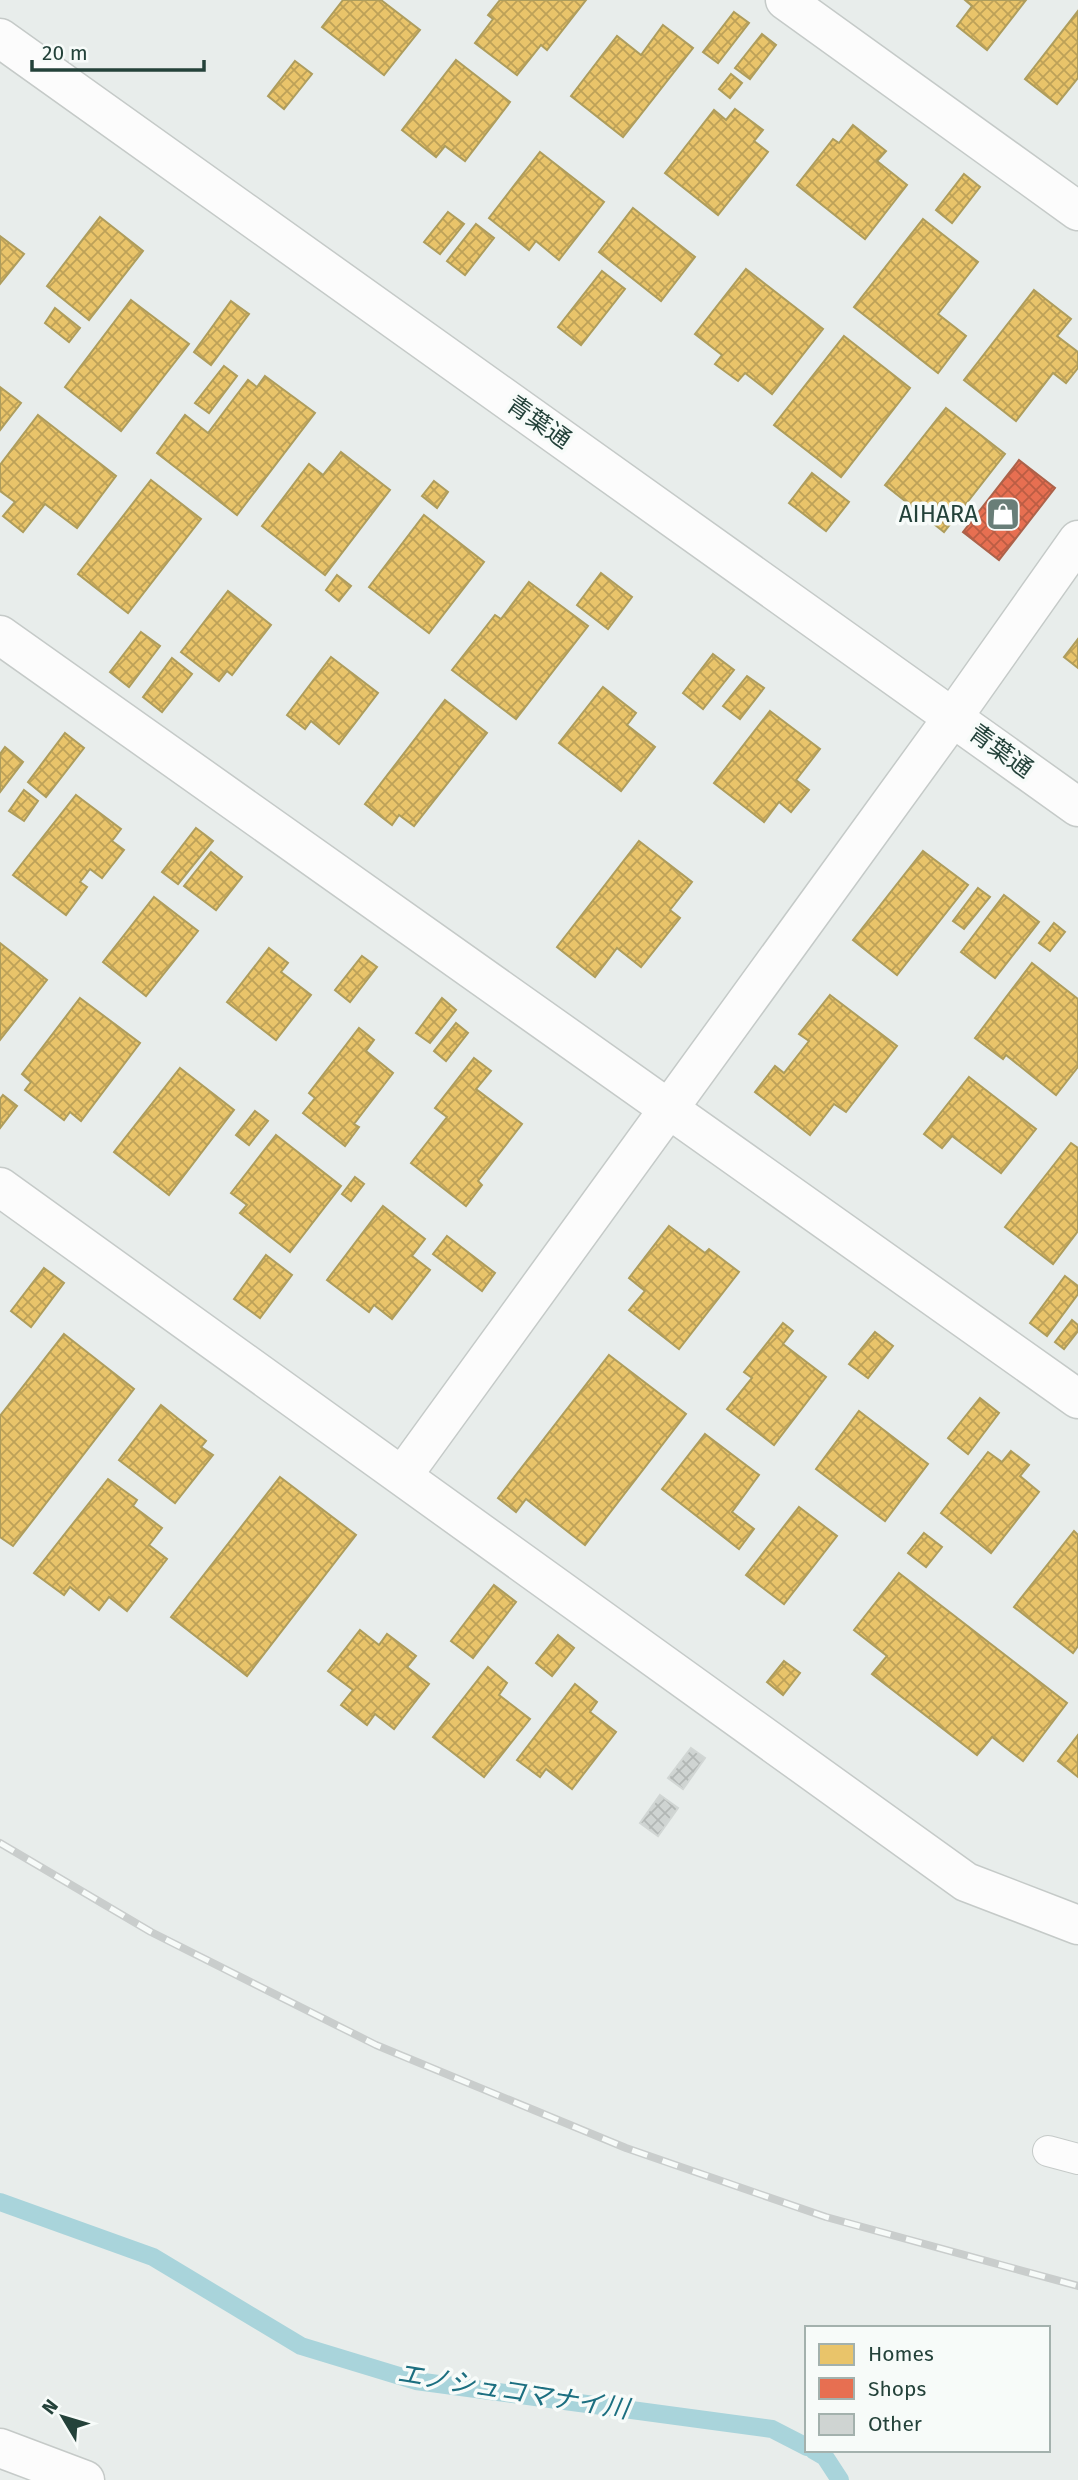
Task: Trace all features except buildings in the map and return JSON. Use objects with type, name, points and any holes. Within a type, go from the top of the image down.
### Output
[{"type":"street","points":[[785,0],[1078,211]]},
{"type":"street","name":"青葉通","points":[[0,37],[1078,807]]},
{"type":"street","points":[[403,1475],[953,717],[1078,540]]},
{"type":"street","points":[[0,635],[1078,1399]]},
{"type":"street","points":[[0,1187],[966,1882],[1078,1925]]},
{"type":"street","points":[[0,2448],[85,2480]]},
{"type":"lane","points":[[1048,2151],[1078,2159]]},
{"type":"waterway","name":"エノシュコマナイ川","points":[[0,2202],[153,2257],[301,2346],[416,2381],[772,2429],[805,2446]]},
{"type":"waterway","name":"エノシュコマナイ川","points":[[816,2452],[825,2457],[840,2480]]},
{"type":"railway","points":[[0,1843],[151,1932],[376,2045],[626,2148],[826,2217],[1078,2286]]},
{"type":"place","name":"AIHARA","points":[[1003,514]]}]
